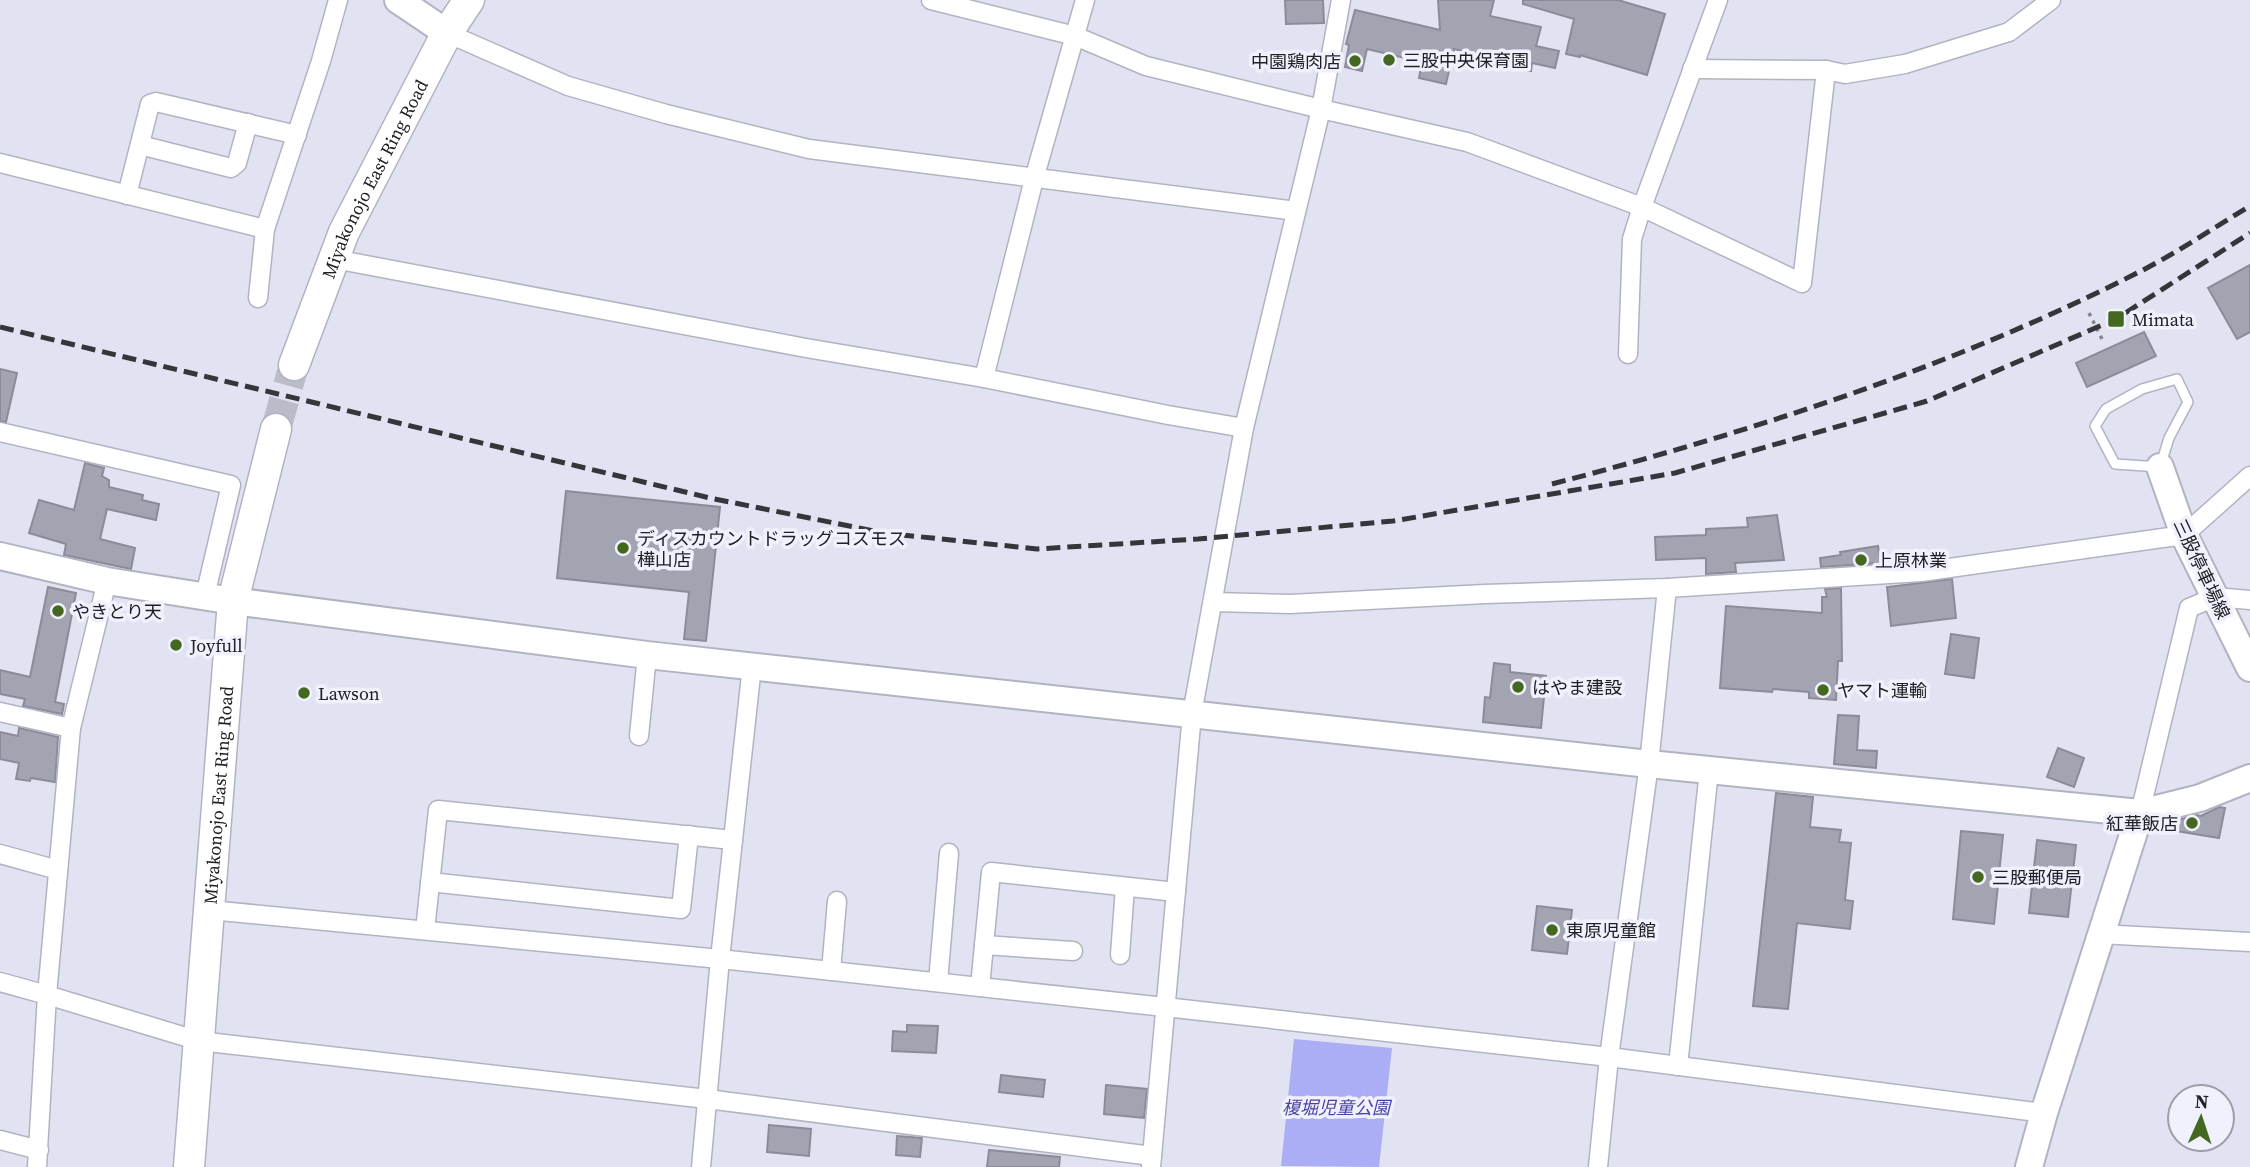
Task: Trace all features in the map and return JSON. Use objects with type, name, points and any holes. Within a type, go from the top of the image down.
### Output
[{"type":"main road","name":"Miyakonojo East Ring Road","points":[[293,365],[344,232],[447,33],[469,0]]},
{"type":"main road","name":"Miyakonojo East Ring Road","points":[[189,1167],[210,910],[219,598],[275,429]]},
{"type":"street","points":[[258,298],[265,229],[321,61],[338,0]]},
{"type":"street","points":[[398,0],[447,33],[568,86],[666,114],[809,149],[1296,211]]},
{"type":"street","points":[[931,0],[1075,36],[1146,66],[1467,142],[1642,207],[1802,283],[1826,70]]},
{"type":"street","points":[[984,378],[1034,179],[1085,0]]},
{"type":"street","points":[[0,982],[199,1041],[707,1098],[1151,1161],[1192,714],[1244,428],[1321,109],[1341,0]]},
{"type":"street","points":[[1628,354],[1632,239],[1718,0]]},
{"type":"street","points":[[1692,69],[1826,70],[1845,74],[1905,64],[2009,32],[2051,0]]},
{"type":"street","points":[[127,195],[150,104],[156,102],[296,135]]},
{"type":"street","points":[[140,145],[231,168],[237,163],[248,123]]},
{"type":"street","points":[[0,163],[265,229]]},
{"type":"street","points":[[334,259],[1244,428]]},
{"type":"street","points":[[0,432],[231,485],[219,598]]},
{"type":"street","name":"三股停車場線","points":[[2160,467],[2184,535],[2250,668]]},
{"type":"street","points":[[1213,602],[1290,604],[1667,588],[1922,572],[2184,535],[2250,476]]},
{"type":"street","points":[[0,556],[107,581],[647,655],[1649,764],[2140,813],[2200,798],[2250,778]]},
{"type":"street","points":[[0,1140],[38,1158],[47,995],[71,728],[107,581]]},
{"type":"street","points":[[1598,1167],[1609,1057],[1649,764],[1667,588]]},
{"type":"street","points":[[2029,1167],[2140,813],[2189,608],[2215,597],[2250,600]]},
{"type":"street","points":[[639,736],[647,655]]},
{"type":"street","points":[[701,1167],[720,958],[752,666]]},
{"type":"street","points":[[0,712],[71,728]]},
{"type":"street","points":[[1678,1066],[1709,770]]},
{"type":"street","points":[[425,930],[438,810],[733,840]]},
{"type":"street","points":[[430,882],[681,909],[690,835]]},
{"type":"street","points":[[938,982],[949,853]]},
{"type":"street","points":[[0,854],[58,870]]},
{"type":"street","points":[[980,987],[991,872],[1176,892]]},
{"type":"street","points":[[1120,955],[1125,887]]},
{"type":"street","points":[[831,971],[837,901]]},
{"type":"street","points":[[210,910],[720,958],[1165,1007],[1609,1057],[2044,1113]]},
{"type":"street","points":[[2100,934],[2250,942]]},
{"type":"street","points":[[984,945],[1073,951]]},
{"type":"lane","points":[[2177,379],[2188,401],[2169,438],[2160,467],[2115,464],[2095,426],[2106,409],[2143,388],[2177,379]]},
{"type":"path","points":[[2089,313],[2103,341]]},
{"type":"green space","name":"榎堀児童公園","points":[[1294,1039],[1392,1048],[1379,1167],[1281,1166]]},
{"type":"building","points":[[1285,0],[1323,0],[1324,23],[1286,24]]},
{"type":"building","points":[[1438,0],[1494,0],[1490,16],[1541,27],[1536,46],[1559,51],[1555,68],[1532,63],[1531,71],[1481,60],[1482,56],[1454,49],[1446,84],[1419,78],[1422,62],[1367,49],[1362,71],[1345,67],[1349,45],[1346,44],[1355,10],[1440,30]]},
{"type":"building","points":[[1523,0],[1618,0],[1665,14],[1647,75],[1580,55],[1566,54],[1574,19],[1523,4]]},
{"type":"building","points":[[2250,265],[2250,332],[2237,339],[2208,288]]},
{"type":"building","points":[[2144,332],[2156,356],[2087,387],[2076,363]]},
{"type":"building","points":[[0,369],[17,373],[6,422],[0,421]]},
{"type":"building","points":[[85,463],[104,468],[102,476],[109,480],[109,487],[143,495],[142,500],[159,504],[156,520],[107,509],[100,539],[135,548],[131,569],[64,555],[66,544],[29,533],[39,500],[74,510]]},
{"type":"building","points":[[566,491],[720,507],[706,641],[684,639],[689,592],[557,578]]},
{"type":"building","points":[[1777,515],[1784,560],[1735,563],[1736,572],[1706,574],[1706,558],[1656,560],[1655,537],[1706,535],[1706,529],[1748,527],[1747,518]]},
{"type":"building","name":"上原林業","points":[[1878,546],[1881,563],[1821,567],[1820,558]]},
{"type":"building","points":[[1952,579],[1956,618],[1891,626],[1887,587]]},
{"type":"building","points":[[48,587],[76,593],[55,702],[64,704],[62,714],[23,706],[25,699],[0,694],[0,670],[30,677]]},
{"type":"building","points":[[1841,588],[1842,661],[1838,661],[1836,700],[1809,698],[1809,692],[1720,688],[1726,606],[1822,613],[1822,597],[1827,597],[1825,589]]},
{"type":"building","points":[[1951,634],[1979,638],[1974,678],[1945,674]]},
{"type":"building","name":"はやま建設","points":[[1494,663],[1510,665],[1510,672],[1546,676],[1541,728],[1483,722],[1485,697],[1490,698]]},
{"type":"building","points":[[1838,715],[1859,716],[1857,750],[1877,751],[1876,768],[1834,764]]},
{"type":"building","points":[[19,728],[58,737],[55,782],[31,778],[30,781],[16,779],[19,763],[0,759],[0,732],[18,736]]},
{"type":"building","points":[[2058,748],[2084,758],[2074,787],[2047,777]]},
{"type":"building","points":[[1776,793],[1813,797],[1810,827],[1841,830],[1839,842],[1851,843],[1845,900],[1853,901],[1850,929],[1797,923],[1788,1009],[1753,1006]]},
{"type":"building","name":"紅華飯店","points":[[2219,807],[2225,808],[2219,838],[2152,827],[2201,816]]},
{"type":"building","name":"三股郵便局","points":[[1961,831],[2003,835],[1994,924],[1953,919]]},
{"type":"building","points":[[2037,840],[2076,845],[2068,917],[2029,913]]},
{"type":"building","name":"東原児童館","points":[[1537,906],[1572,910],[1567,954],[1532,950]]},
{"type":"building","points":[[907,1025],[938,1026],[936,1053],[892,1051],[893,1031],[907,1032]]},
{"type":"building","points":[[1001,1075],[1045,1080],[1043,1097],[999,1092]]},
{"type":"building","points":[[1106,1085],[1147,1089],[1144,1118],[1104,1114]]},
{"type":"building","points":[[769,1125],[811,1129],[809,1156],[767,1152]]},
{"type":"building","points":[[897,1136],[922,1138],[920,1157],[896,1155]]},
{"type":"building","points":[[989,1150],[1060,1157],[1059,1167],[987,1167]]},
{"type":"tunnel","points":[[276,429],[294,365]]},
{"type":"railway","points":[[1552,484],[1780,418],[1854,393],[2002,336],[2145,269],[2250,206]]},
{"type":"railway","points":[[0,327],[710,498],[884,533],[1037,549],[1198,539],[1393,521],[1675,473],[1927,401],[2116,319],[2250,233]]},
{"type":"place","name":"三股中央保育園","points":[[1389,60]]},
{"type":"place","name":"中園鶏肉店","points":[[1355,61]]},
{"type":"place","name":"Mimata","points":[[2116,319]]},
{"type":"place","name":"ディスカウントドラッグコスモス 樺山店","points":[[623,548]]},
{"type":"place","name":"上原林業","points":[[1861,560]]},
{"type":"place","name":"やきとり天","points":[[58,611]]},
{"type":"place","name":"Joyfull","points":[[176,645]]},
{"type":"place","name":"はやま建設","points":[[1518,687]]},
{"type":"place","name":"ヤマト運輸","points":[[1823,690]]},
{"type":"place","name":"Lawson","points":[[304,693]]},
{"type":"place","name":"紅華飯店","points":[[2192,823]]},
{"type":"place","name":"三股郵便局","points":[[1978,877]]},
{"type":"place","name":"東原児童館","points":[[1552,930]]}]
